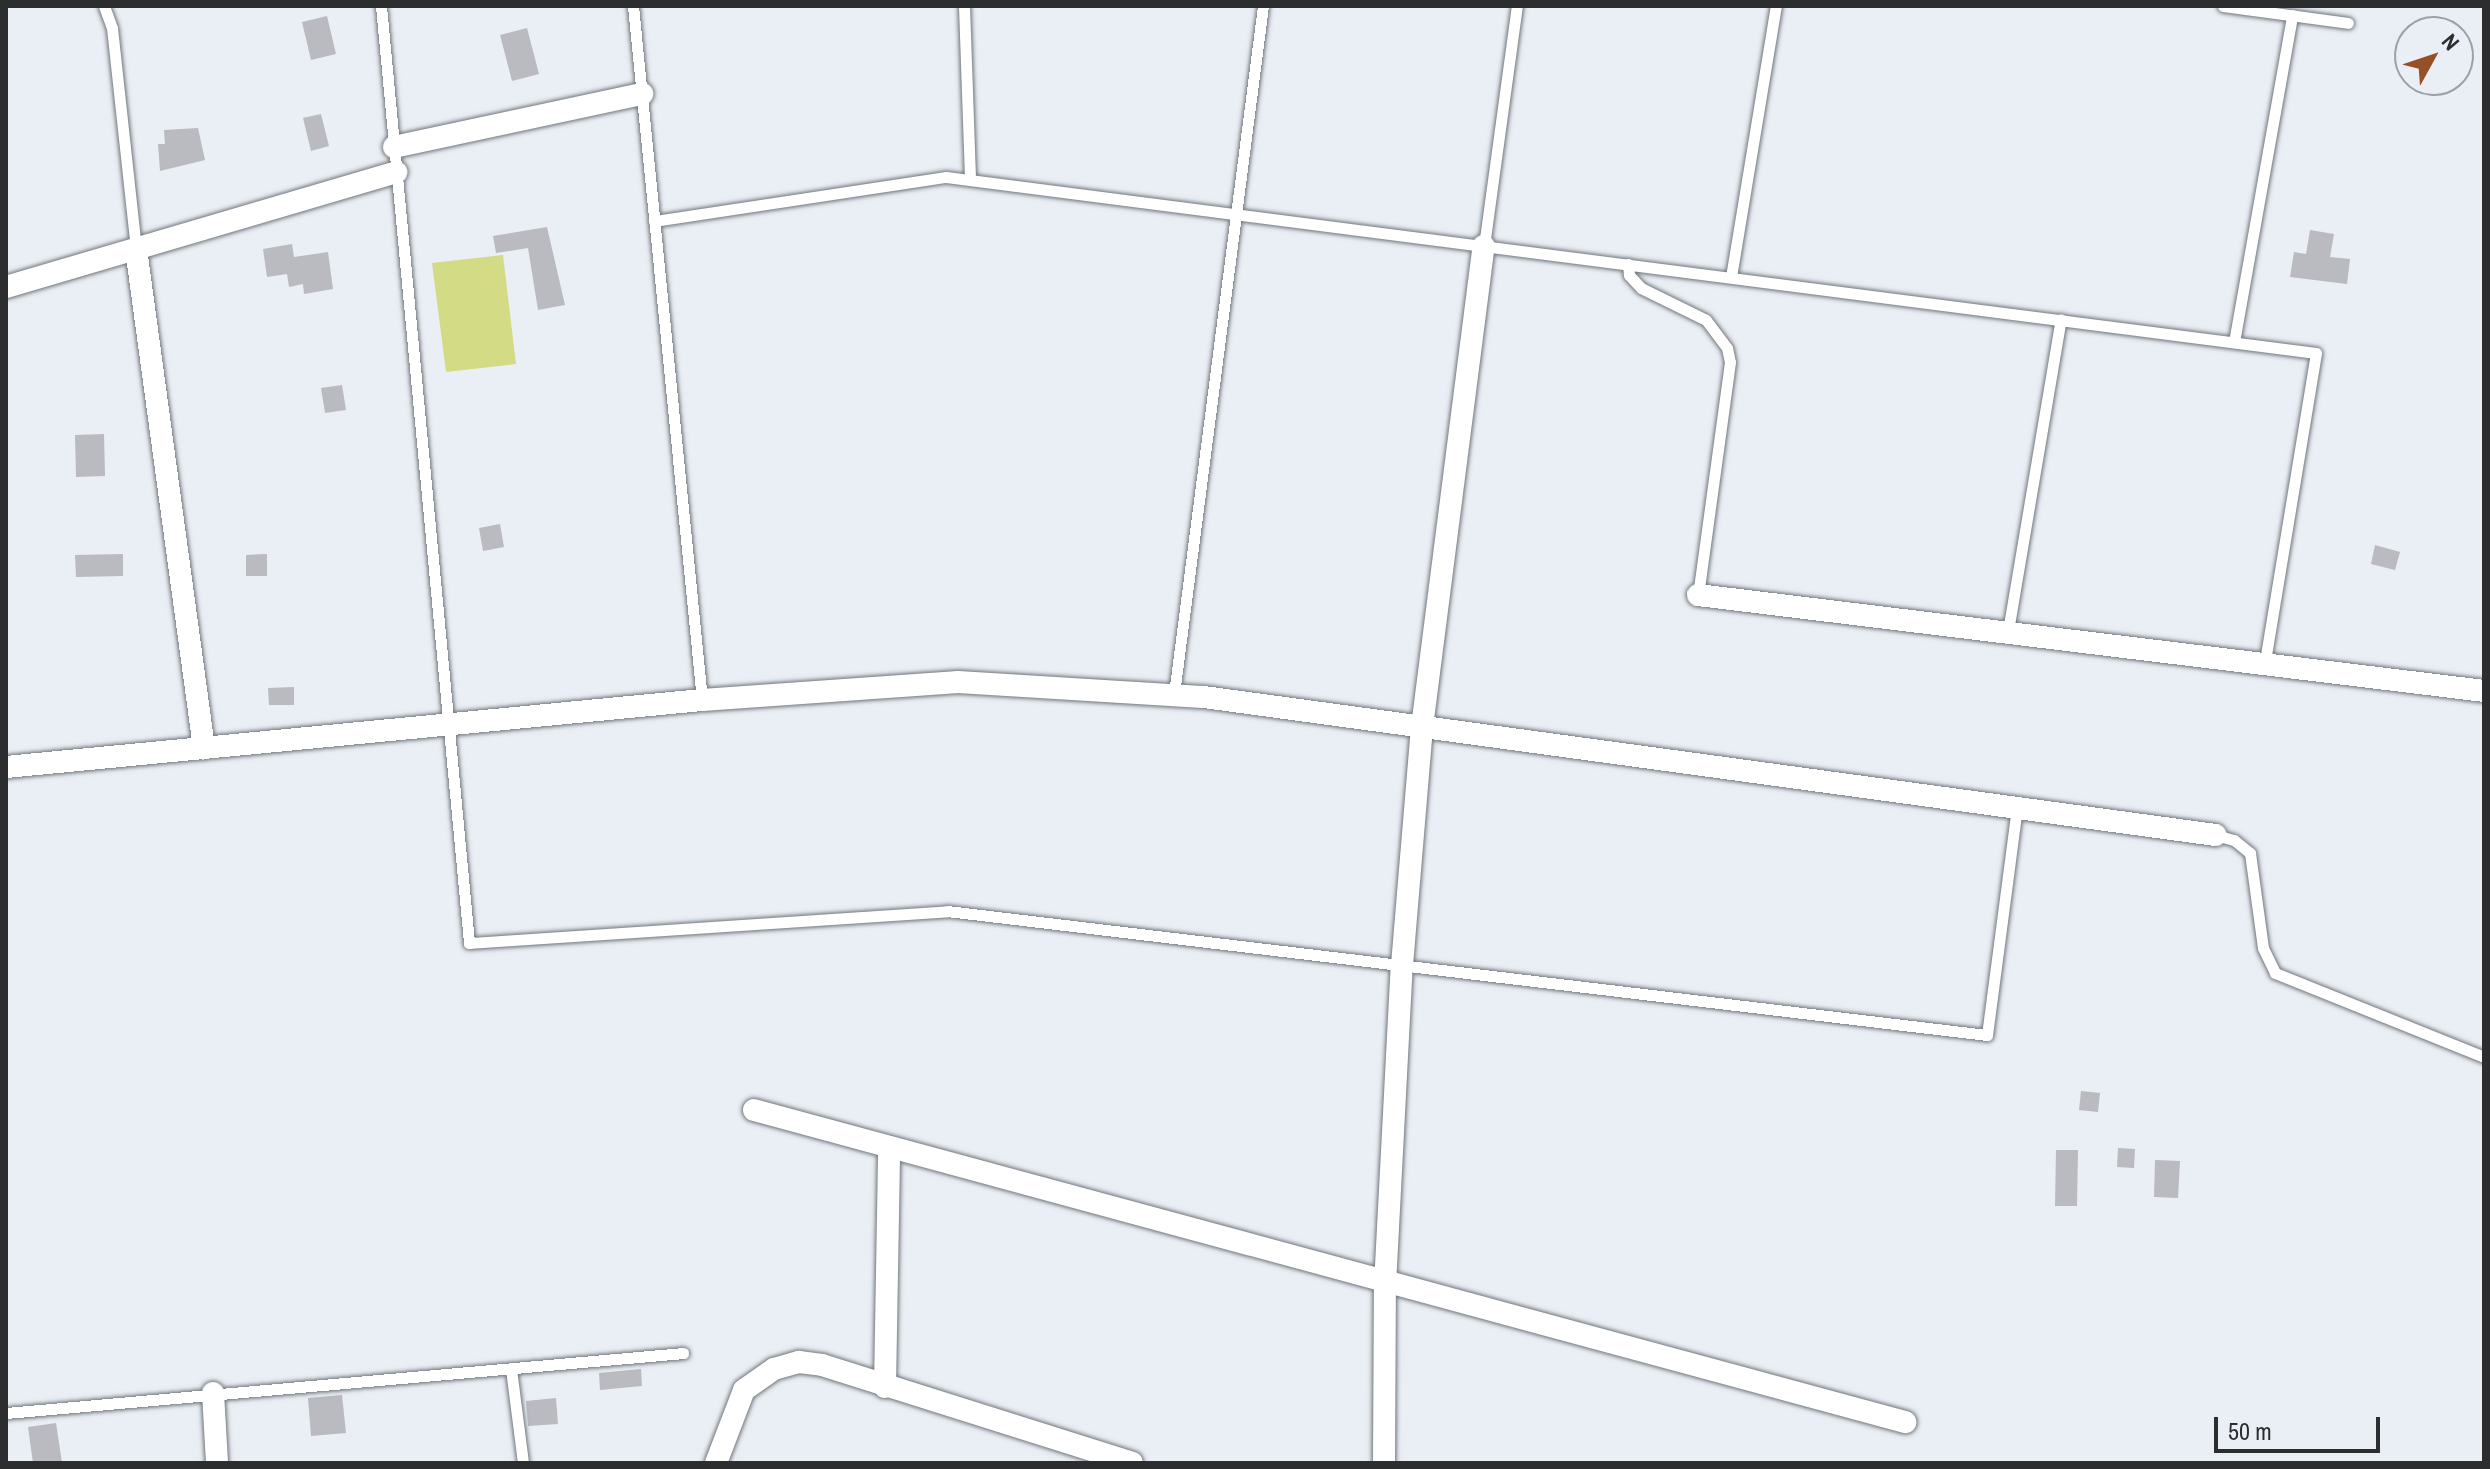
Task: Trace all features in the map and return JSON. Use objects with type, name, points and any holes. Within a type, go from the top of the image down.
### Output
[{"type":"street","points":[[394,147],[642,94]]},
{"type":"street","points":[[6,287],[396,172]]},
{"type":"street","points":[[1384,1463],[1385,1285],[1402,965],[1422,727],[1484,246]]},
{"type":"street","points":[[136,249],[204,748]]},
{"type":"street","points":[[1698,595],[2265,661],[2484,691]]},
{"type":"street","points":[[6,767],[449,727],[702,700],[958,682],[1174,694],[2216,835]]},
{"type":"street","points":[[754,1110],[1385,1285],[1905,1422]]},
{"type":"street","points":[[885,1387],[889,1147]]},
{"type":"street","points":[[716,1463],[744,1390],[774,1369],[799,1362],[822,1365],[1132,1463]]},
{"type":"street","points":[[213,1393],[217,1463]]},
{"type":"lane","points":[[104,6],[112,28],[136,249]]},
{"type":"lane","points":[[381,6],[469,943],[947,911],[1987,1035],[2017,808]]},
{"type":"lane","points":[[633,6],[702,700]]},
{"type":"lane","points":[[964,6],[970,180]]},
{"type":"lane","points":[[1174,694],[1263,6]]},
{"type":"lane","points":[[1484,246],[1517,6]]},
{"type":"lane","points":[[1731,277],[1776,6]]},
{"type":"lane","points":[[2223,6],[2348,23]]},
{"type":"lane","points":[[2234,342],[2292,15]]},
{"type":"lane","points":[[654,221],[915,178],[970,180],[2316,353],[2265,661]]},
{"type":"lane","points":[[1628,264],[1641,288],[1714,327],[1730,362],[1698,595]]},
{"type":"lane","points":[[2008,631],[2061,319]]},
{"type":"lane","points":[[2216,835],[2234,840],[2250,853],[2263,948],[2275,973],[2484,1057]]},
{"type":"lane","points":[[6,1413],[683,1353]]},
{"type":"lane","points":[[511,1369],[523,1463]]},
{"type":"green space","points":[[503,255],[516,364],[446,372],[432,263]]},
{"type":"building","points":[[327,16],[336,54],[311,60],[302,22]]},
{"type":"building","points":[[527,28],[539,74],[512,81],[500,35]]},
{"type":"building","points":[[321,114],[329,146],[311,151],[303,118]]},
{"type":"building","points":[[198,128],[205,160],[160,171],[158,144],[165,144],[164,130]]},
{"type":"building","points":[[547,227],[565,305],[538,310],[528,248],[496,253],[493,236]]},
{"type":"building","points":[[2310,230],[2334,234],[2330,257],[2350,259],[2347,284],[2290,277],[2294,252],[2306,254]]},
{"type":"building","points":[[292,244],[294,257],[328,252],[333,289],[304,294],[303,284],[289,287],[287,274],[267,277],[263,249]]},
{"type":"building","points":[[342,385],[346,410],[325,413],[321,388]]},
{"type":"building","points":[[104,434],[105,476],[76,477],[75,435]]},
{"type":"building","points":[[500,524],[504,547],[483,551],[479,528]]},
{"type":"building","points":[[2375,545],[2400,552],[2395,570],[2371,564]]},
{"type":"building","points":[[123,554],[123,576],[76,577],[75,555]]},
{"type":"building","points":[[267,554],[267,576],[246,576],[246,555]]},
{"type":"building","points":[[294,687],[294,705],[269,705],[268,688]]},
{"type":"building","points":[[2081,1091],[2100,1093],[2098,1112],[2079,1110]]},
{"type":"building","points":[[2118,1148],[2135,1149],[2134,1168],[2117,1167]]},
{"type":"building","points":[[2056,1150],[2078,1150],[2077,1206],[2055,1206]]},
{"type":"building","points":[[2155,1160],[2180,1161],[2178,1198],[2154,1197]]},
{"type":"building","points":[[641,1369],[642,1386],[600,1390],[599,1373]]},
{"type":"building","points":[[342,1395],[346,1433],[311,1436],[308,1398]]},
{"type":"building","points":[[556,1398],[558,1424],[528,1426],[526,1401]]},
{"type":"building","points":[[56,1423],[62,1463],[33,1463],[28,1427]]}]
